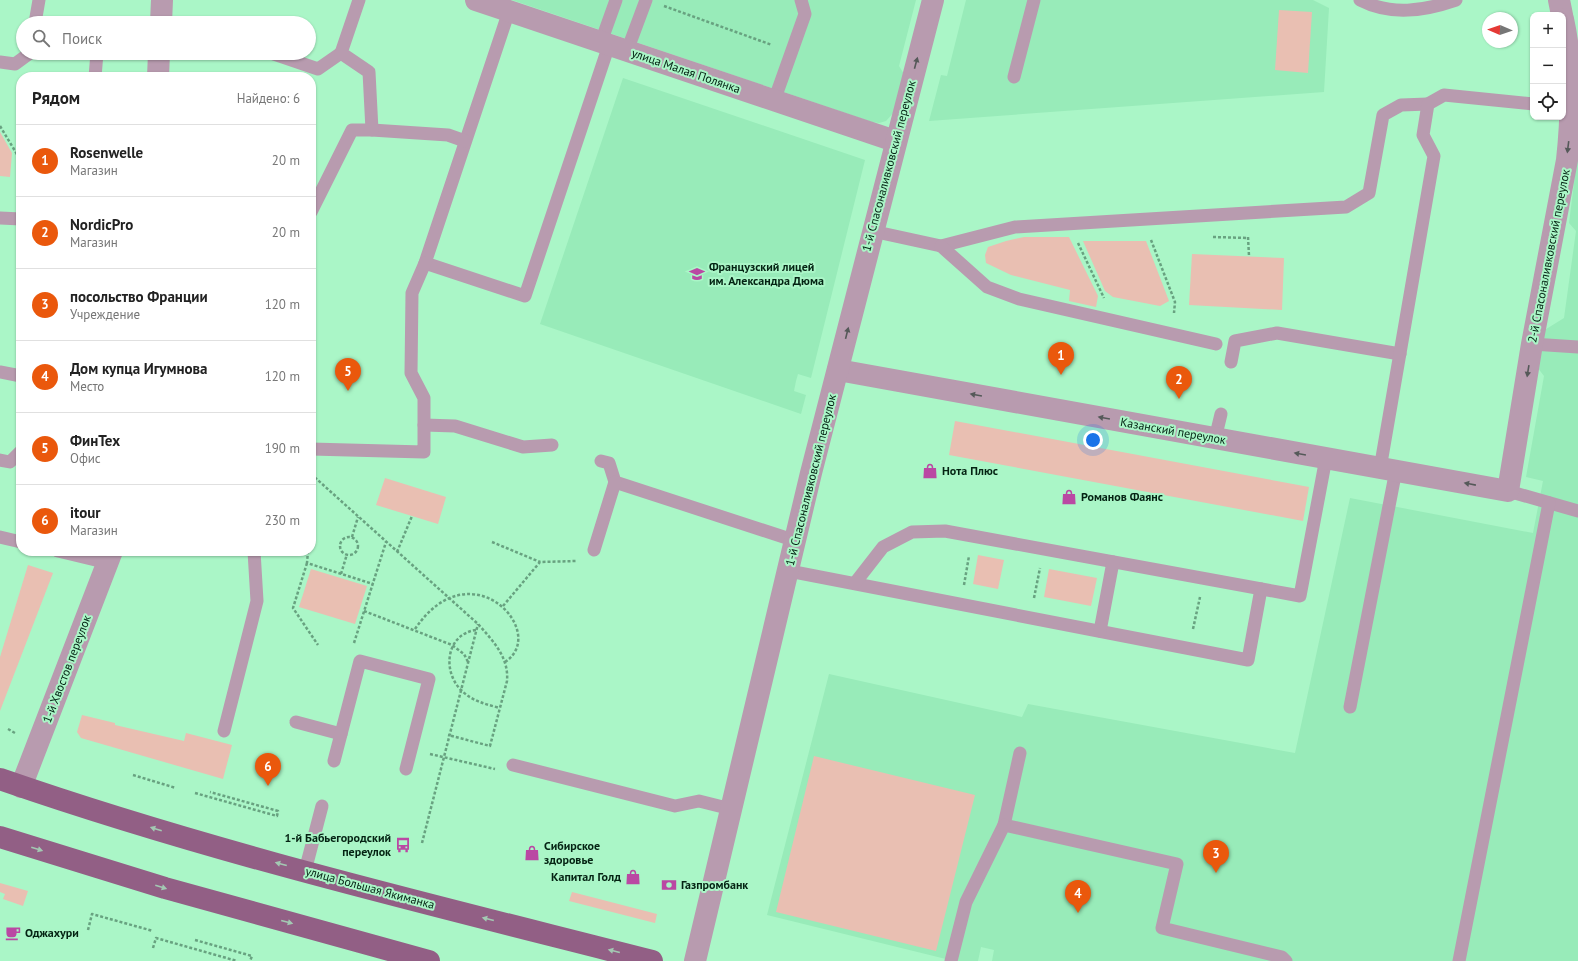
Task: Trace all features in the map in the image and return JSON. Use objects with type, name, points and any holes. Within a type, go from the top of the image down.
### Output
[{"type":"main road","name":"улица Большая Якиманка","points":[[0,779],[21,787],[181,836],[305,871],[652,961]]},
{"type":"main road","points":[[0,837],[165,888],[429,961]]},
{"type":"street","points":[[161,16],[162,0]]},
{"type":"street","name":"улица Малая Полянка","points":[[476,0],[507,7],[612,46],[895,142]]},
{"type":"street","name":"1-й Спасоналивковский переулок","points":[[695,961],[872,231],[933,0]]},
{"type":"street","points":[[1559,0],[1561,12]]},
{"type":"street","name":"2-й Спасоналивковский переулок","points":[[1508,491],[1532,344],[1567,160],[1570,131],[1566,107],[1574,60],[1566,31]]},
{"type":"street","points":[[158,72],[159,60]]},
{"type":"street","name":"Казанский переулок","points":[[838,370],[1508,491]]},
{"type":"street","name":"1-й Хвостов переулок","points":[[21,787],[110,557]]},
{"type":"lane","points":[[36,16],[38,0]]},
{"type":"lane","points":[[292,60],[318,69],[341,53],[359,0]]},
{"type":"lane","points":[[425,262],[525,296],[612,46],[616,0]]},
{"type":"lane","points":[[612,46],[646,0]]},
{"type":"lane","points":[[774,101],[805,14],[801,0]]},
{"type":"lane","points":[[1014,77],[1034,0]]},
{"type":"lane","points":[[1360,0],[1379,8],[1398,5],[1425,9],[1456,0]]},
{"type":"lane","points":[[316,449],[424,452],[424,398],[411,373],[412,293],[425,262],[507,7]]},
{"type":"lane","points":[[341,53],[369,72],[372,130]]},
{"type":"lane","points":[[0,62],[15,64],[20,60]]},
{"type":"lane","points":[[95,72],[96,60]]},
{"type":"lane","points":[[872,231],[941,246],[1015,227],[1346,207],[1368,193],[1384,114],[1401,105],[1428,104],[1444,96],[1530,104]]},
{"type":"lane","points":[[1350,707],[1388,469],[1400,354],[1434,156],[1423,135],[1428,104]]},
{"type":"lane","points":[[316,202],[352,130],[448,135],[465,141]]},
{"type":"lane","points":[[0,218],[16,219]]},
{"type":"lane","points":[[941,246],[987,287],[1019,300],[1216,344]]},
{"type":"lane","points":[[1231,362],[1235,341],[1277,333],[1400,354]]},
{"type":"lane","points":[[1532,344],[1578,347]]},
{"type":"lane","points":[[0,372],[16,375]]},
{"type":"lane","points":[[1215,439],[1220,414]]},
{"type":"lane","points":[[424,425],[455,426],[523,447],[552,446]]},
{"type":"lane","points":[[0,460],[10,462],[16,456]]},
{"type":"lane","points":[[855,583],[883,548],[912,532],[945,531],[1300,596],[1326,458]]},
{"type":"lane","points":[[594,550],[615,482],[609,463],[601,461]]},
{"type":"lane","points":[[615,482],[796,541]]},
{"type":"lane","points":[[1508,491],[1578,510]]},
{"type":"lane","points":[[1460,961],[1549,503]]},
{"type":"lane","points":[[0,537],[16,541]]},
{"type":"lane","points":[[224,731],[258,601],[254,556]]},
{"type":"lane","points":[[1100,631],[1113,562]]},
{"type":"lane","points":[[789,571],[1248,660],[1262,589]]},
{"type":"lane","points":[[334,761],[360,661],[430,679],[406,769]]},
{"type":"lane","points":[[296,722],[341,734]]},
{"type":"lane","points":[[951,961],[966,902],[1004,825],[1020,753]]},
{"type":"lane","points":[[513,765],[675,806],[699,801],[731,809]]},
{"type":"lane","points":[[305,871],[322,806]]},
{"type":"lane","points":[[1004,825],[1177,864],[1162,928],[1282,957],[1286,961]]},
{"type":"path","points":[[646,0],[792,51]]},
{"type":"path","points":[[0,126],[16,153]]},
{"type":"path","points":[[1149,236],[1175,302],[1175,313],[1168,312]]},
{"type":"path","points":[[1076,238],[1106,301]]},
{"type":"path","points":[[1248,238],[1249,256]]},
{"type":"path","points":[[316,479],[478,624],[504,657],[507,671],[507,681],[490,746],[448,735]]},
{"type":"path","points":[[397,552],[412,516]]},
{"type":"path","points":[[352,537],[358,517]]},
{"type":"path","points":[[961,604],[973,536]]},
{"type":"path","points":[[347,554],[341,548],[341,543],[347,537],[352,537]]},
{"type":"path","points":[[347,554],[352,554],[358,548],[356,540],[352,537]]},
{"type":"path","points":[[360,661],[354,641],[386,542]]},
{"type":"path","points":[[492,542],[540,562],[580,561],[594,550]]},
{"type":"path","points":[[1031,618],[1043,549]]},
{"type":"path","points":[[341,574],[347,554]]},
{"type":"path","points":[[308,556],[307,563],[293,608],[318,645]]},
{"type":"path","points":[[503,606],[540,562]]},
{"type":"path","points":[[307,563],[373,584]]},
{"type":"path","points":[[1190,648],[1203,579]]},
{"type":"path","points":[[415,630],[428,613],[448,598],[470,593],[482,595],[503,606],[513,618],[517,636],[516,648],[512,658],[505,662]]},
{"type":"path","points":[[364,611],[452,645],[464,654],[468,662]]},
{"type":"path","points":[[422,843],[448,735],[478,624]]},
{"type":"path","points":[[476,630],[463,634],[455,640],[452,645],[449,659],[449,670],[454,682],[460,690],[480,703],[500,708]]},
{"type":"path","points":[[411,749],[493,769],[513,765]]},
{"type":"path","points":[[133,775],[176,788]]},
{"type":"path","points":[[195,793],[277,816],[278,811],[210,792]]},
{"type":"path","points":[[88,930],[92,914],[153,931]]},
{"type":"path","points":[[153,948],[156,938],[237,961]]},
{"type":"path","points":[[195,940],[252,956],[250,961]]},
{"type":"shaded area","points":[[512,0],[916,0],[899,66],[904,74],[895,111],[886,121],[879,123],[872,122]]},
{"type":"shaded area","points":[[966,0],[1313,0],[1329,8],[1324,92],[929,121],[941,75],[947,76]]},
{"type":"shaded area","points":[[1279,10],[1312,12],[1308,73],[1275,70]]},
{"type":"shaded area","name":"Французский лицей им. Александра Дюма","points":[[623,78],[865,160],[811,378],[798,374],[796,381],[794,391],[806,395],[801,414],[540,324]]},
{"type":"shaded area","points":[[0,132],[12,153],[10,177],[0,176]]},
{"type":"shaded area","points":[[1578,151],[1578,961],[992,961],[994,950],[981,947],[978,961],[954,961],[767,915],[829,674],[1022,717],[1028,704],[1295,753],[1350,498],[1533,533],[1543,481],[1526,477],[1544,376],[1537,367],[1543,331],[1564,318],[1576,231],[1569,223]]},
{"type":"shaded area","points":[[1024,237],[1069,237],[1098,296],[1096,307],[1069,301],[1070,290],[1011,275],[986,263],[985,255],[988,247]]},
{"type":"shaded area","points":[[1083,241],[1146,241],[1169,301],[1160,306],[1113,297],[1105,291]]},
{"type":"shaded area","points":[[1192,254],[1284,258],[1282,310],[1189,305]]},
{"type":"shaded area","points":[[955,421],[1309,487],[1303,521],[949,455]]},
{"type":"shaded area","points":[[385,478],[446,497],[438,524],[376,505]]},
{"type":"shaded area","points":[[978,555],[1004,560],[998,589],[973,584]]},
{"type":"shaded area","points":[[28,565],[53,573],[0,711],[0,657]]},
{"type":"shaded area","points":[[311,569],[367,586],[355,624],[299,607]]},
{"type":"shaded area","points":[[1049,569],[1097,578],[1091,606],[1044,597]]},
{"type":"shaded area","points":[[82,715],[115,723],[115,725],[184,741],[186,733],[232,745],[223,779],[81,738],[77,732]]},
{"type":"shaded area","points":[[814,756],[975,795],[936,951],[776,912]]},
{"type":"shaded area","points":[[0,883],[28,891],[23,906],[3,899],[5,894],[0,892]]},
{"type":"shaded area","points":[[572,892],[657,914],[655,923],[569,901]]},
{"type":"place","name":"Французский лицей им. Александра Дюма","points":[[697,274]]},
{"type":"place","name":"Rosenwelle","points":[[1061,375]]},
{"type":"place","name":"ФинТех","points":[[348,391]]},
{"type":"place","name":"NordicPro","points":[[1179,399]]},
{"type":"place","name":"Нота Плюс","points":[[930,471]]},
{"type":"place","name":"Романов Фаянс","points":[[1069,497]]},
{"type":"place","name":"itour","points":[[268,786]]},
{"type":"place","name":"1-й Бабьегородский переулок","points":[[403,845]]},
{"type":"place","name":"Сибирское здоровье","points":[[532,853]]},
{"type":"place","name":"посольство Франции","points":[[1216,873]]},
{"type":"place","name":"Капитал Голд","points":[[633,877]]},
{"type":"place","name":"Газпромбанк","points":[[669,885]]},
{"type":"place","name":"Дом купца Игумнова","points":[[1078,913]]},
{"type":"place","name":"Оджахури","points":[[13,933]]}]
